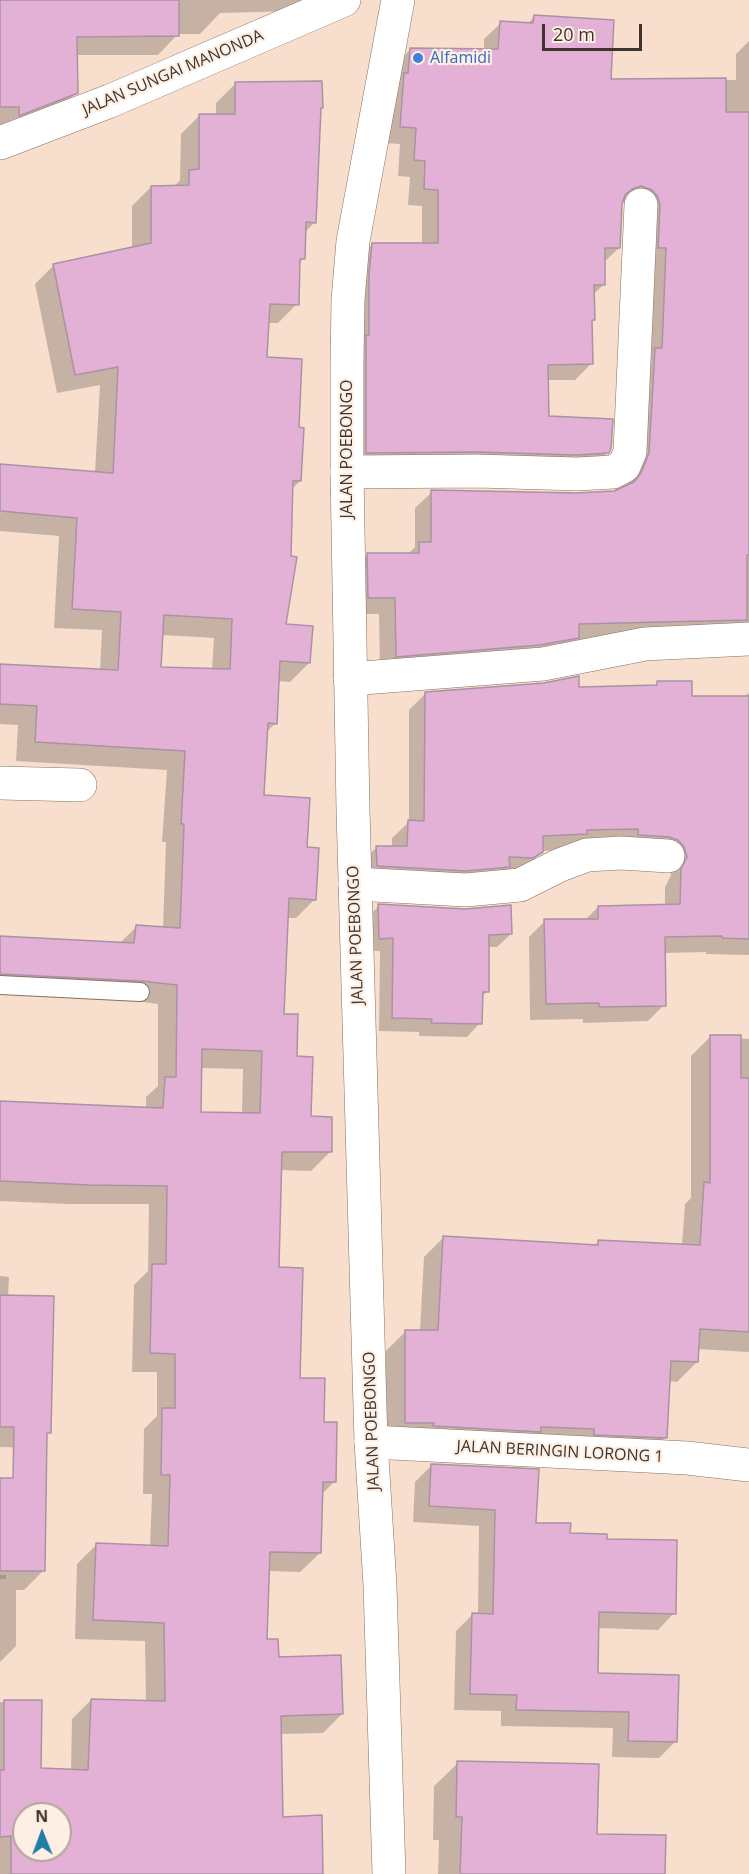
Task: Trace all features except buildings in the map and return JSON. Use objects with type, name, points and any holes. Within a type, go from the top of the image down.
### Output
[{"type":"street","name":"JALAN SUNGAI MANONDA","points":[[0,143],[110,101],[344,0]]},
{"type":"street","name":"JALAN POEBONGO","points":[[389,1874],[380,1585],[371,1442],[355,884],[347,472],[348,300],[353,241],[398,0]]},
{"type":"street","points":[[347,472],[477,471],[577,474],[614,472],[622,469],[627,463],[630,452],[640,206]]},
{"type":"street","points":[[350,679],[543,664],[645,644],[749,639]]},
{"type":"street","points":[[0,783],[80,785]]},
{"type":"street","points":[[355,884],[466,890],[520,885],[560,865],[587,855],[621,853],[668,856]]},
{"type":"street","name":"JALAN BERINGIN LORONG 1","points":[[371,1442],[687,1458],[749,1465]]},
{"type":"lane","points":[[0,985],[140,992]]},
{"type":"path","points":[[0,1577],[8,1577]]},
{"type":"place","name":"Alfamidi","points":[[418,58]]}]
